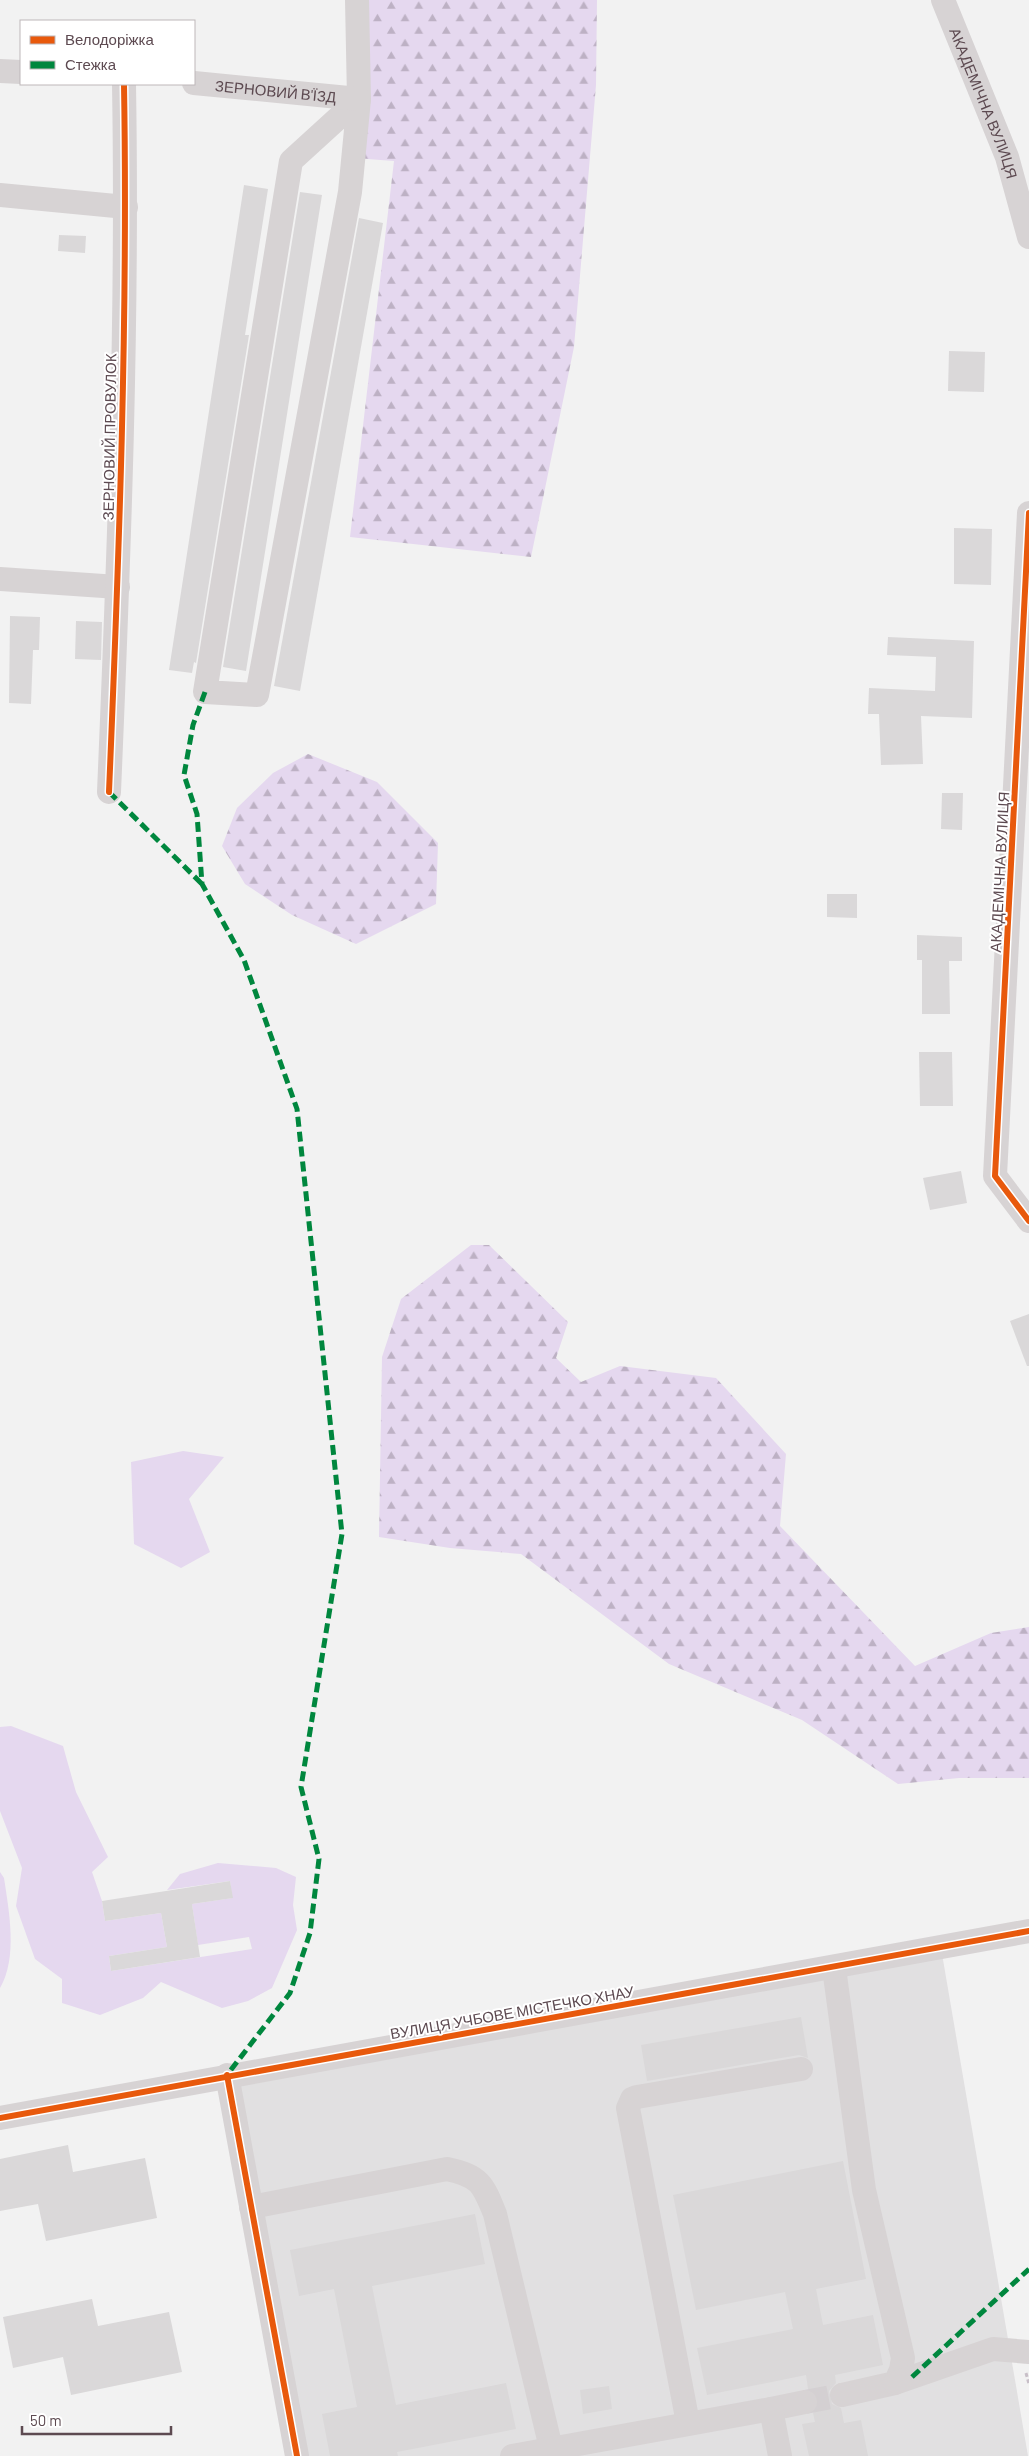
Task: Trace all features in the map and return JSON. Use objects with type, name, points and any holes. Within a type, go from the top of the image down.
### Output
[{"type":"street","points":[[357,0],[359,99],[350,192],[257,695],[205,692],[291,161],[359,99]]},
{"type":"street","name":"АКАДЕМІЧНА ВУЛИЦЯ","points":[[943,0],[1007,157],[1029,237]]},
{"type":"street","points":[[0,71],[20,72]]},
{"type":"street","name":"ЗЕРНОВИЙ В'ЇЗД","points":[[195,84],[359,99]]},
{"type":"street","name":"ЗЕРНОВИЙ ПРОВУЛОК","points":[[109,792],[118,587],[126,207],[124,85]]},
{"type":"street","points":[[0,195],[126,207]]},
{"type":"street","name":"АКАДЕМІЧНА ВУЛИЦЯ","points":[[1029,512],[995,1176],[1029,1222]]},
{"type":"street","points":[[0,579],[118,587]]},
{"type":"street","name":"ВУЛИЦЯ УЧБОВЕ МІСТЕЧКО ХНАУ","points":[[0,2118],[227,2075],[1029,1932]]},
{"type":"street","points":[[834,1968],[864,2190],[903,2358],[901,2370],[895,2383]]},
{"type":"street","points":[[688,2423],[628,2108],[629,2103],[637,2097],[801,2069]]},
{"type":"street","points":[[227,2075],[297,2456]]},
{"type":"street","points":[[251,2207],[447,2169],[466,2173],[484,2187],[495,2214],[551,2448]]},
{"type":"street","points":[[842,2395],[895,2383],[993,2349],[1029,2352]]},
{"type":"street","points":[[512,2456],[805,2402]]},
{"type":"street","points":[[771,2409],[780,2456]]},
{"type":"shaded area","points":[[941,1948],[1028,2456],[297,2456],[227,2075]]},
{"type":"green space","points":[[357,0],[597,0],[596,85],[574,347],[531,557],[350,537],[394,161],[354,158]]},
{"type":"green space","points":[[308,754],[377,782],[438,843],[436,904],[356,944],[292,915],[245,884],[222,846],[237,808],[273,773]]},
{"type":"green space","points":[[471,1245],[489,1245],[568,1322],[556,1358],[581,1382],[620,1366],[716,1378],[786,1454],[780,1526],[915,1666],[991,1633],[1029,1627],[1029,1778],[959,1778],[898,1784],[802,1720],[669,1664],[521,1554],[450,1548],[379,1537],[382,1357],[401,1299]]},
{"type":"green space","points":[[183,1451],[224,1457],[189,1499],[210,1552],[181,1568],[134,1544],[131,1462]]},
{"type":"green space","points":[[11,1726],[63,1746],[76,1792],[108,1857],[92,1872],[102,1901],[105,1921],[161,1913],[167,1947],[109,1956],[111,1971],[252,1949],[249,1937],[198,1945],[192,1904],[232,1898],[230,1881],[167,1890],[180,1874],[218,1863],[276,1868],[296,1877],[293,1905],[297,1930],[272,1988],[248,2001],[222,2008],[161,1982],[143,1998],[100,2015],[62,2003],[62,1979],[35,1959],[16,1906],[22,1868],[0,1811],[0,1727]]},
{"type":"green space","points":[[0,1872],[4,1878],[11,1934],[9,1963],[6,1976],[0,1988]]},
{"type":"building","points":[[244,185],[268,189],[245,335],[249,335],[196,663],[194,662],[192,673],[169,670]]},
{"type":"building","points":[[300,192],[322,195],[246,671],[223,667]]},
{"type":"building","points":[[359,218],[383,223],[300,691],[274,686]]},
{"type":"building","points":[[59,235],[86,236],[85,253],[58,251]]},
{"type":"building","points":[[949,351],[985,352],[984,392],[948,391]]},
{"type":"building","points":[[954,528],[992,529],[991,585],[954,584]]},
{"type":"building","points":[[10,616],[40,617],[39,650],[33,650],[31,704],[9,703]]},
{"type":"building","points":[[76,621],[102,622],[101,660],[75,659]]},
{"type":"building","points":[[888,637],[974,641],[972,718],[921,716],[923,764],[881,765],[879,714],[868,714],[869,688],[935,691],[936,657],[887,655]]},
{"type":"building","points":[[942,793],[963,793],[962,830],[941,829]]},
{"type":"building","points":[[827,894],[857,894],[857,918],[827,917]]},
{"type":"building","points":[[917,935],[962,937],[962,961],[949,961],[950,1014],[922,1014],[922,960],[917,960]]},
{"type":"building","points":[[919,1052],[952,1052],[953,1106],[920,1106]]},
{"type":"building","points":[[961,1171],[967,1203],[930,1210],[923,1178]]},
{"type":"building","points":[[1029,1314],[1029,1366],[1027,1366],[1010,1321]]},
{"type":"building","points":[[230,1881],[233,1898],[192,1904],[200,1957],[111,1971],[109,1956],[167,1947],[161,1913],[105,1921],[102,1901]]},
{"type":"building","points":[[801,2017],[808,2058],[799,2055],[647,2081],[641,2045]]},
{"type":"building","points":[[68,2145],[73,2172],[145,2158],[157,2218],[46,2241],[38,2204],[0,2211],[0,2159]]},
{"type":"building","points":[[843,2161],[866,2279],[816,2289],[823,2325],[873,2315],[883,2365],[835,2375],[836,2383],[829,2391],[832,2404],[841,2408],[844,2423],[861,2420],[868,2456],[809,2456],[802,2424],[815,2422],[813,2413],[818,2407],[818,2400],[815,2393],[808,2389],[806,2375],[707,2395],[697,2348],[793,2329],[785,2292],[696,2310],[673,2195]]},
{"type":"building","points":[[475,2214],[485,2264],[372,2286],[396,2405],[506,2383],[516,2429],[397,2452],[398,2456],[330,2456],[322,2414],[357,2407],[334,2289],[299,2296],[290,2250]]},
{"type":"building","points":[[92,2299],[98,2326],[169,2312],[182,2372],[71,2395],[63,2357],[13,2368],[3,2317]]},
{"type":"building","points":[[609,2386],[612,2409],[583,2414],[580,2390]]},
{"type":"tunnel","points":[[805,2402],[842,2395]]},
{"type":"marked path","points":[[205,692],[193,725],[184,775],[197,814],[202,884],[244,960],[297,1109],[342,1534],[301,1787],[319,1859],[310,1933],[290,1993],[227,2075]]},
{"type":"marked path","points":[[109,792],[202,884]]},
{"type":"marked path","points":[[912,2377],[1029,2269]]},
{"type":"cycle path","points":[[109,792],[124,350],[124,85]]},
{"type":"cycle path","points":[[1029,513],[995,1176],[1029,1221]]},
{"type":"cycle path","points":[[0,2118],[1029,1931]]},
{"type":"cycle path","points":[[227,2075],[297,2456]]}]
